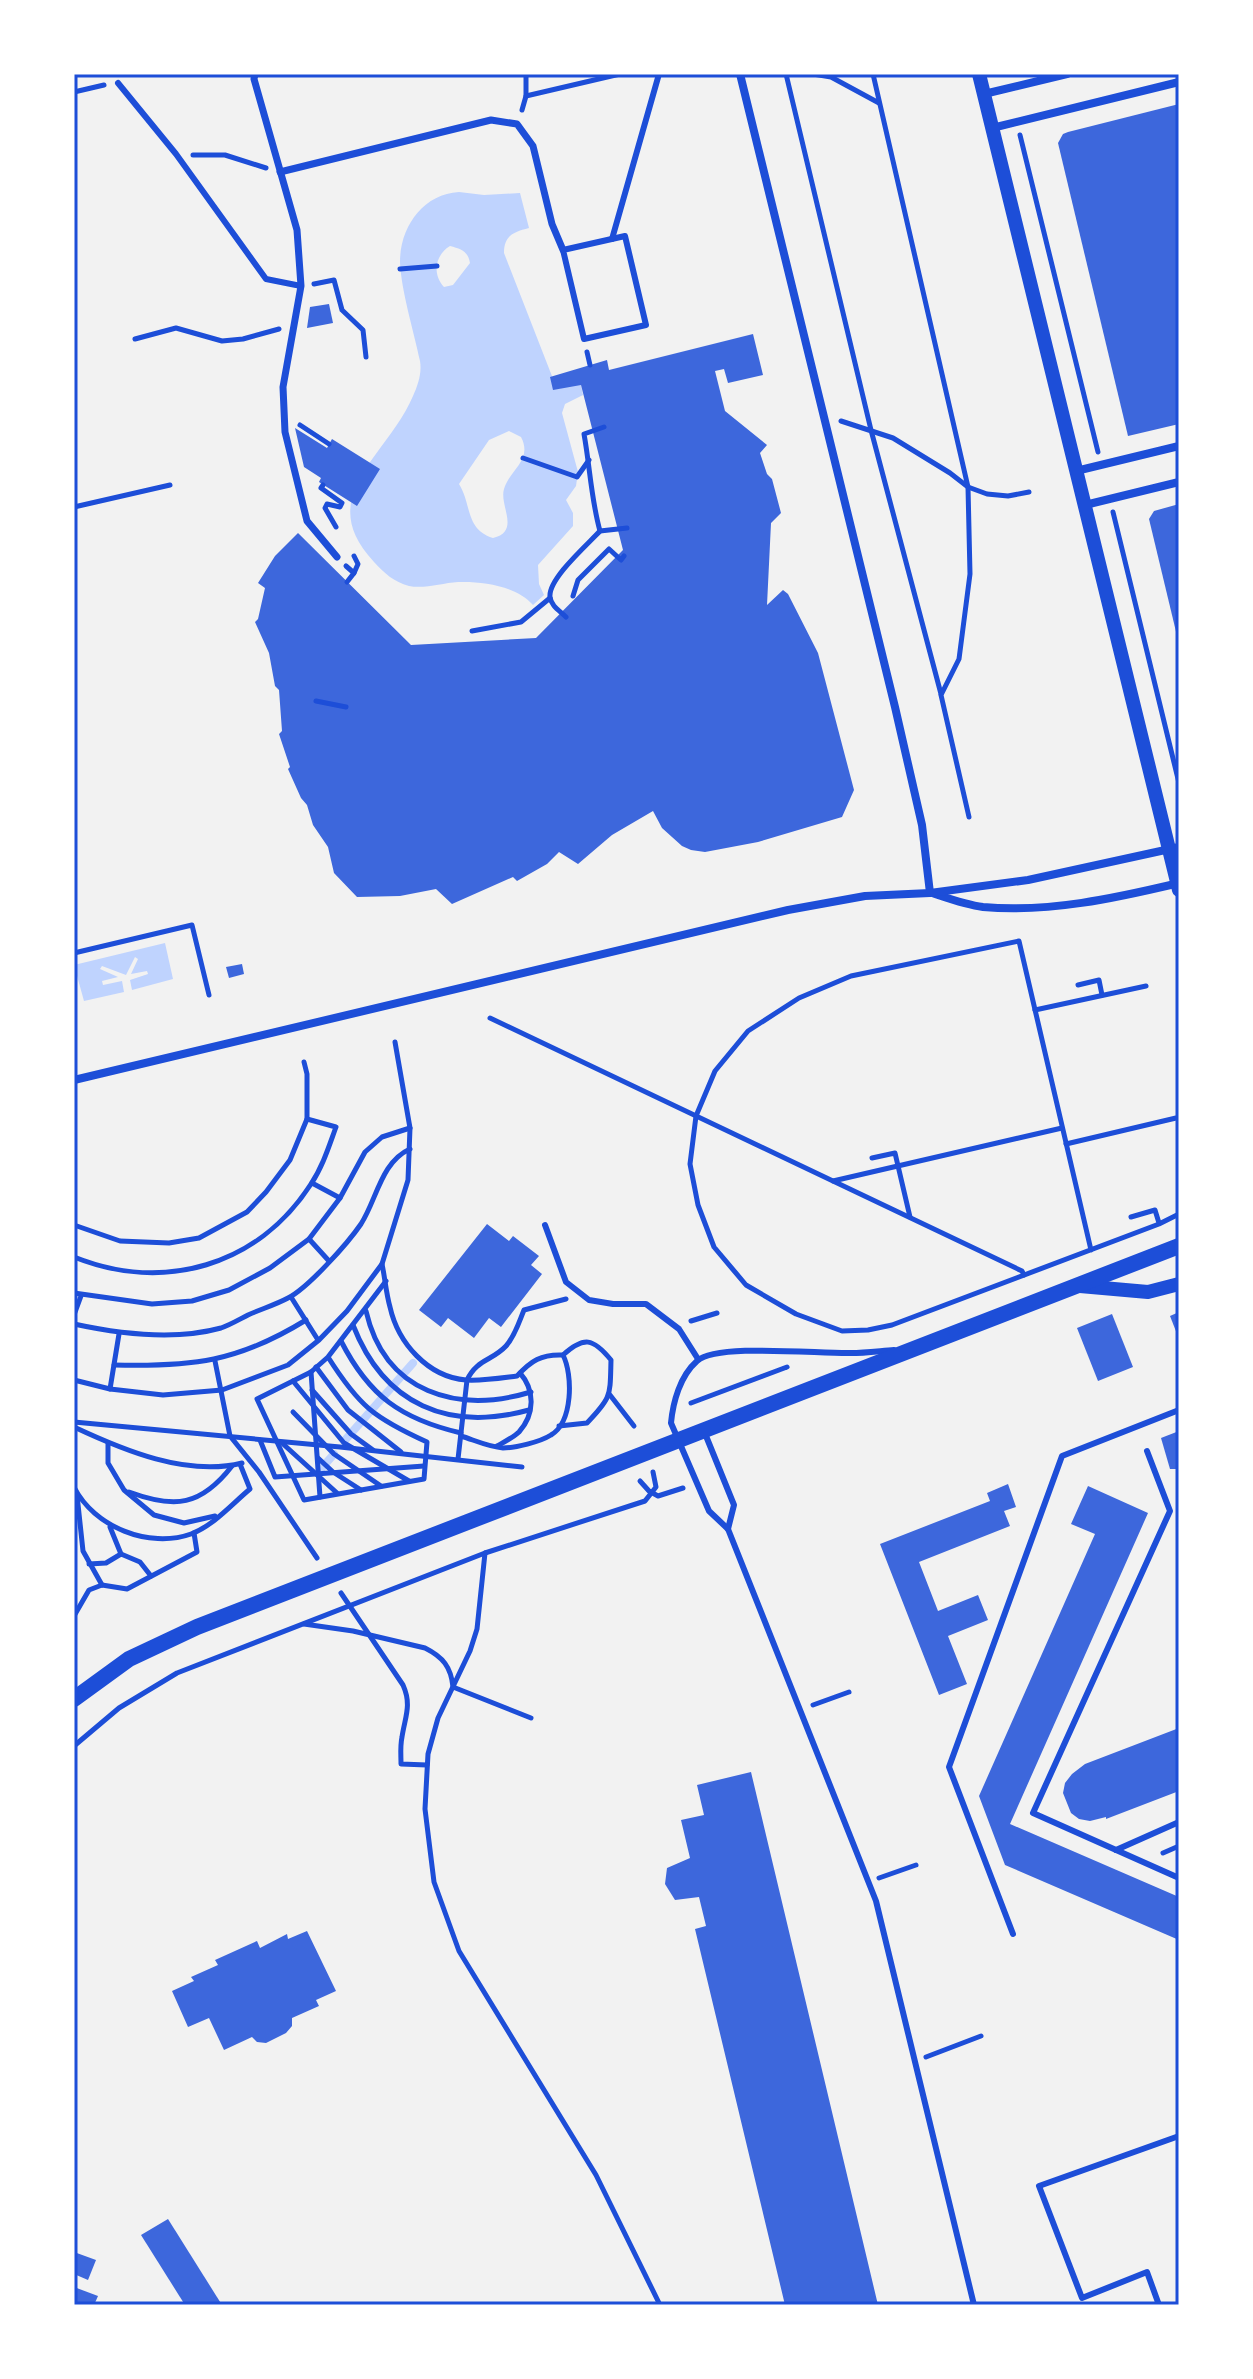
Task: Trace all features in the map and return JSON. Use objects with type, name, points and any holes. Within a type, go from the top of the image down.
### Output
[{"type":"main road","points":[[74,1699],[129,1659],[162,1642],[1179,1246]]},
{"type":"street","points":[[255,74],[297,230],[301,286],[283,387],[285,432],[307,521],[337,557]]},
{"type":"street","points":[[740,74],[922,825],[930,893]]},
{"type":"street","points":[[930,893],[982,907],[1041,907],[1121,897],[1178,885],[1174,848],[1076,471],[979,74]]},
{"type":"street","points":[[984,94],[1067,74]]},
{"type":"street","points":[[992,128],[1179,82]]},
{"type":"street","points":[[280,172],[491,120],[517,124],[533,146],[552,224],[563,250]]},
{"type":"street","points":[[1076,471],[1179,446]]},
{"type":"street","points":[[1085,505],[1179,482]]},
{"type":"street","points":[[74,1080],[788,910],[865,896],[930,893],[1028,880],[1174,848]]},
{"type":"street","points":[[1068,1289],[1097,1286],[1148,1292],[1179,1284]]},
{"type":"lane","points":[[612,239],[659,74]]},
{"type":"lane","points":[[118,83],[176,154],[266,279],[301,286]]},
{"type":"lane","points":[[625,236],[646,325],[584,339],[563,250],[612,239],[625,236]]},
{"type":"lane","points":[[545,1225],[566,1282],[589,1300],[646,1304],[679,1329],[698,1359]]},
{"type":"lane","points":[[929,1343],[902,1349],[852,1353],[721,1352],[698,1359],[683,1377],[671,1423],[709,1511],[728,1529],[876,1901],[974,2305]]},
{"type":"lane","points":[[1013,1934],[949,1767],[1062,1456],[1179,1410]]},
{"type":"lane","points":[[704,1431],[734,1505],[728,1529]]},
{"type":"lane","points":[[1147,1451],[1170,1511],[1033,1813],[1179,1878]]},
{"type":"lane","points":[[1116,1850],[1179,1822]]},
{"type":"lane","points":[[1159,2305],[1147,2272],[1082,2298],[1039,2186],[1179,2136]]},
{"type":"path","points":[[517,124],[526,96],[526,74]]},
{"type":"path","points":[[526,96],[620,74]]},
{"type":"path","points":[[786,74],[871,430],[941,695],[969,817]]},
{"type":"path","points":[[813,74],[831,77],[880,103]]},
{"type":"path","points":[[873,74],[968,487],[970,574],[959,659],[941,695]]},
{"type":"path","points":[[74,92],[118,83]]},
{"type":"path","points":[[1017,122],[1101,465]]},
{"type":"path","points":[[176,154],[225,155],[280,172]]},
{"type":"path","points":[[400,269],[437,266]]},
{"type":"path","points":[[301,286],[334,280],[342,310],[363,330],[366,357]]},
{"type":"path","points":[[135,339],[176,328],[222,341],[243,339],[295,324]]},
{"type":"path","points":[[284,414],[329,444]]},
{"type":"path","points":[[825,417],[893,438],[968,487],[987,494],[1008,496],[1029,492]]},
{"type":"path","points":[[600,531],[591,499],[584,434],[604,427]]},
{"type":"path","points":[[523,458],[577,477],[589,460]]},
{"type":"path","points":[[74,507],[170,485]]},
{"type":"path","points":[[323,485],[321,488],[342,503],[340,507],[327,504],[325,508],[344,539]]},
{"type":"path","points":[[1109,499],[1179,783]]},
{"type":"path","points":[[566,617],[553,606],[550,597],[552,584],[600,531],[627,528]]},
{"type":"path","points":[[573,596],[578,580],[609,549],[621,560],[624,556]]},
{"type":"path","points":[[351,551],[358,564],[354,573]]},
{"type":"path","points":[[472,631],[521,622],[550,597]]},
{"type":"path","points":[[316,701],[346,707]]},
{"type":"path","points":[[74,953],[192,925],[209,995]]},
{"type":"path","points":[[1091,1250],[1019,941],[851,976],[799,998],[748,1031],[715,1071],[696,1116],[690,1164],[698,1205],[714,1247],[746,1285],[796,1314],[842,1331],[892,1325],[1091,1250],[1159,1224],[1179,1214]]},
{"type":"path","points":[[1078,985],[1099,980],[1102,995]]},
{"type":"path","points":[[1035,1010],[1146,986]]},
{"type":"path","points":[[490,1018],[1022,1271],[1024,1275]]},
{"type":"path","points":[[74,1380],[110,1389],[163,1395],[222,1390],[288,1365],[319,1340],[347,1311],[382,1264],[401,1207],[411,1149],[395,1042]]},
{"type":"path","points":[[74,1225],[120,1241],[169,1243],[199,1238],[247,1212],[290,1160],[307,1119],[304,1062]]},
{"type":"path","points":[[1066,1144],[1176,1118]]},
{"type":"path","points":[[74,1257],[122,1271],[168,1274],[210,1266],[264,1235],[289,1213],[312,1183],[325,1157],[336,1127],[307,1119]]},
{"type":"path","points":[[74,1315],[77,1295],[152,1304],[192,1301],[229,1290],[270,1268],[309,1239],[340,1198],[365,1152],[382,1137],[410,1128]]},
{"type":"path","points":[[832,1181],[1062,1128]]},
{"type":"path","points":[[74,1324],[119,1334],[156,1335],[221,1328],[291,1297],[329,1261],[360,1225],[376,1198],[384,1175],[398,1155],[411,1149]]},
{"type":"path","points":[[872,1158],[895,1153],[910,1218]]},
{"type":"path","points":[[312,1183],[340,1198]]},
{"type":"path","points":[[1131,1217],[1155,1210],[1159,1224]]},
{"type":"path","points":[[309,1239],[329,1261]]},
{"type":"path","points":[[382,1264],[390,1309],[401,1337],[417,1358],[444,1375],[467,1380],[517,1376],[532,1360],[548,1354],[563,1355],[576,1344],[586,1341],[598,1345],[611,1360],[609,1400],[587,1423],[559,1426]]},
{"type":"path","points":[[328,1357],[345,1385],[370,1412],[387,1424],[427,1442],[424,1479],[304,1500],[257,1399],[313,1370],[328,1357],[386,1281]]},
{"type":"path","points":[[458,1459],[467,1380],[476,1364],[506,1346],[524,1310],[561,1301],[574,1289]]},
{"type":"path","points":[[291,1297],[319,1340]]},
{"type":"path","points":[[366,1310],[375,1339],[388,1360],[402,1375],[426,1390],[448,1399],[492,1401],[531,1392]]},
{"type":"path","points":[[696,1318],[717,1313]]},
{"type":"path","points":[[114,1365],[170,1367],[215,1361],[274,1339],[306,1320]]},
{"type":"path","points":[[353,1325],[364,1352],[392,1387],[417,1403],[463,1418],[491,1419],[529,1410]]},
{"type":"path","points":[[110,1389],[119,1334]]},
{"type":"path","points":[[341,1341],[356,1369],[382,1399],[416,1420],[507,1448],[550,1436],[559,1426],[570,1401],[567,1364],[563,1355]]},
{"type":"path","points":[[215,1361],[230,1436],[259,1472],[318,1560]]},
{"type":"path","points":[[690,1403],[789,1366]]},
{"type":"path","points":[[313,1370],[320,1497]]},
{"type":"path","points":[[313,1370],[348,1410],[401,1453]]},
{"type":"path","points":[[497,1447],[520,1431],[533,1402],[529,1383],[520,1373]]},
{"type":"path","points":[[293,1381],[313,1408],[351,1448],[410,1482]]},
{"type":"path","points":[[312,1389],[351,1434],[373,1450]]},
{"type":"path","points":[[610,1395],[634,1426]]},
{"type":"path","points":[[293,1412],[325,1446],[355,1471],[382,1486]]},
{"type":"path","points":[[74,1425],[316,1444],[522,1467]]},
{"type":"path","points":[[74,1425],[108,1443],[148,1456],[196,1466],[251,1461]]},
{"type":"path","points":[[260,1440],[275,1477],[424,1466]]},
{"type":"path","points":[[278,1441],[337,1494]]},
{"type":"path","points":[[108,1443],[108,1463],[124,1490],[154,1515],[184,1523],[220,1515]]},
{"type":"path","points":[[317,1458],[361,1490]]},
{"type":"path","points":[[124,1490],[152,1500],[175,1503],[205,1495],[236,1464]]},
{"type":"path","points":[[110,1526],[142,1537],[180,1537],[194,1533],[250,1489],[236,1464]]},
{"type":"path","points":[[640,1481],[658,1496],[683,1488]]},
{"type":"path","points":[[76,1490],[110,1526],[121,1554],[140,1562],[151,1576]]},
{"type":"path","points":[[76,1490],[83,1551],[102,1585]]},
{"type":"path","points":[[74,1616],[89,1590],[102,1585],[127,1589],[197,1552],[194,1533]]},
{"type":"path","points":[[74,1746],[119,1708],[177,1673],[485,1553],[477,1629],[438,1718],[427,1765],[425,1809],[434,1882],[459,1951],[596,2175],[660,2305]]},
{"type":"path","points":[[89,1564],[106,1563],[121,1554]]},
{"type":"path","points":[[335,1585],[409,1698],[401,1739],[401,1764],[427,1765]]},
{"type":"path","points":[[302,1624],[353,1631],[425,1648],[448,1665],[453,1687]]},
{"type":"path","points":[[453,1687],[531,1718]]},
{"type":"path","points":[[801,1709],[849,1692]]},
{"type":"path","points":[[869,1882],[916,1865]]},
{"type":"path","points":[[915,2062],[981,2036]]},
{"type":"water","points":[[520,193],[529,228],[511,235],[504,253],[557,389],[581,385],[583,395],[565,404],[562,413],[578,472],[576,486],[566,500],[573,513],[573,526],[538,565],[539,584],[544,595],[533,605],[509,589],[478,582],[415,587],[399,582],[374,562],[357,538],[350,517],[353,496],[361,477],[402,418],[420,374],[420,361],[401,273],[404,237],[416,215],[446,194]],"holes":[[[450,246],[463,251],[470,263],[453,285],[444,287],[437,265],[441,254]],[[509,431],[521,437],[524,452],[504,489],[506,530],[493,538],[484,534],[473,522],[459,484],[489,440]]]},
{"type":"water","points":[[165,943],[173,979],[132,990],[130,980],[148,974],[147,971],[131,974],[138,959],[135,957],[126,975],[102,966],[100,969],[118,977],[102,981],[103,985],[122,981],[124,992],[84,1001],[74,965]]},
{"type":"building","points":[[1179,104],[1179,424],[1128,436],[1058,143],[1068,132]]},
{"type":"building","points":[[329,304],[333,323],[307,328],[310,307]]},
{"type":"building","points":[[753,334],[763,375],[728,383],[724,369],[715,371],[725,411],[767,445],[760,453],[767,474],[772,479],[781,513],[771,523],[767,605],[783,590],[788,594],[818,653],[854,790],[842,817],[758,842],[705,852],[682,846],[662,828],[653,811],[612,835],[578,864],[559,852],[547,864],[517,881],[513,877],[452,904],[436,889],[400,896],[357,897],[334,873],[328,847],[313,825],[307,805],[288,769],[290,767],[279,734],[282,731],[279,690],[275,686],[269,653],[255,622],[265,588],[258,583],[275,556],[298,533],[411,645],[536,638],[623,550],[581,385],[553,390],[550,377],[607,360],[609,370]]},
{"type":"building","points":[[295,428],[327,448],[332,439],[380,469],[357,506],[319,482],[321,478],[304,467]]},
{"type":"building","points":[[1179,504],[1178,640],[1149,519],[1154,511]]},
{"type":"building","points":[[242,964],[244,974],[229,978],[226,967]]},
{"type":"building","points":[[487,1224],[509,1241],[513,1236],[539,1256],[531,1265],[542,1274],[501,1327],[489,1318],[474,1338],[448,1318],[441,1327],[419,1310]]},
{"type":"building","points":[[1179,1312],[1179,1339],[1170,1316]]},
{"type":"building","points":[[1112,1314],[1133,1367],[1098,1381],[1077,1328]]},
{"type":"building","points":[[1179,1431],[1179,1469],[1170,1469],[1161,1438]]},
{"type":"building","points":[[1008,1484],[1016,1507],[1004,1511],[1010,1526],[919,1562],[938,1611],[978,1595],[988,1620],[948,1636],[967,1684],[939,1695],[880,1544],[990,1501],[987,1493]]},
{"type":"building","points":[[1088,1486],[1148,1513],[1010,1824],[1179,1897],[1179,1940],[1005,1865],[979,1796],[1095,1534],[1071,1524]]},
{"type":"building","points":[[1179,1728],[1179,1791],[1106,1819],[1090,1821],[1079,1819],[1071,1813],[1063,1793],[1065,1783],[1072,1774],[1085,1764]]},
{"type":"building","points":[[751,1772],[878,2305],[785,2305],[695,1929],[706,1926],[699,1897],[675,1900],[665,1884],[667,1868],[690,1858],[681,1820],[704,1815],[697,1785]]},
{"type":"building","points":[[307,1931],[336,1991],[316,2000],[319,2006],[292,2018],[292,2026],[286,2033],[266,2043],[257,2042],[252,2037],[224,2050],[209,2018],[188,2027],[172,1991],[194,1981],[191,1977],[218,1965],[215,1960],[257,1941],[260,1948],[287,1934],[288,1939]]},
{"type":"building","points":[[168,2219],[222,2305],[185,2305],[141,2235]]},
{"type":"building","points":[[74,2252],[96,2260],[88,2280],[74,2274]]},
{"type":"building","points":[[74,2287],[98,2296],[94,2305],[74,2305]]},
{"type":"waterway","points":[[346,1439],[413,1363]]},
{"type":"waterway","points":[[320,1470],[334,1454]]}]
